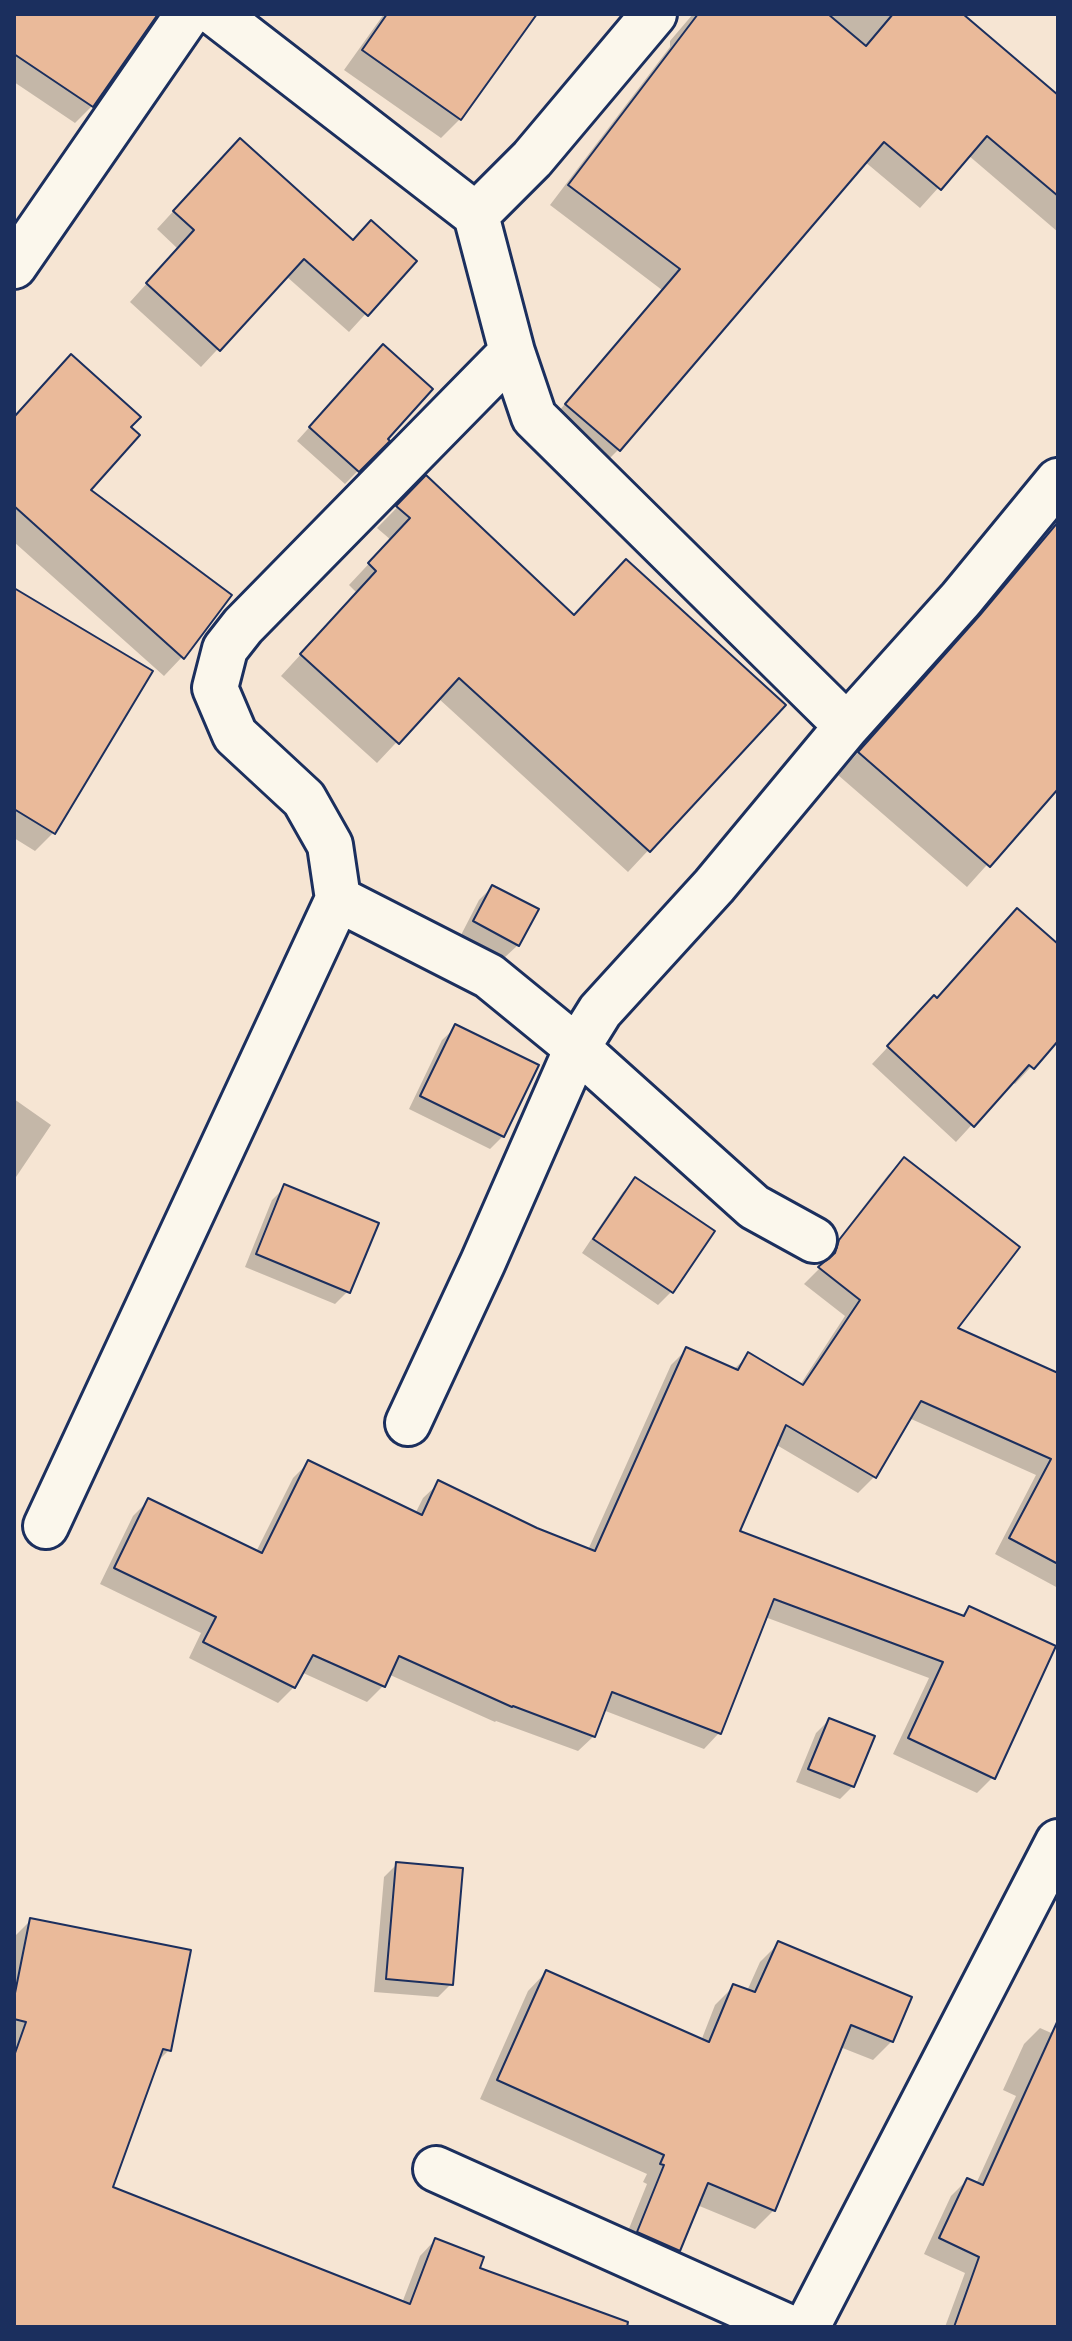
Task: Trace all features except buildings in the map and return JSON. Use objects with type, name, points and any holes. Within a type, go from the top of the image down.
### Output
[{"type":"street","points":[[14,266],[188,14]]},
{"type":"street","points":[[216,14],[476,215],[512,352],[534,417],[847,726]]},
{"type":"street","points":[[476,215],[532,159],[654,14]]},
{"type":"street","points":[[46,1526],[338,899],[330,845],[304,799],[235,735],[215,688],[225,649],[243,626],[512,352]]},
{"type":"street","points":[[408,1423],[577,1048],[600,1011],[714,886],[847,726],[961,599],[1058,481]]},
{"type":"street","points":[[338,899],[489,976],[577,1048],[754,1207],[814,1240]]},
{"type":"street","points":[[807,2327],[1058,1842]]},
{"type":"street","points":[[436,2169],[788,2327]]}]
